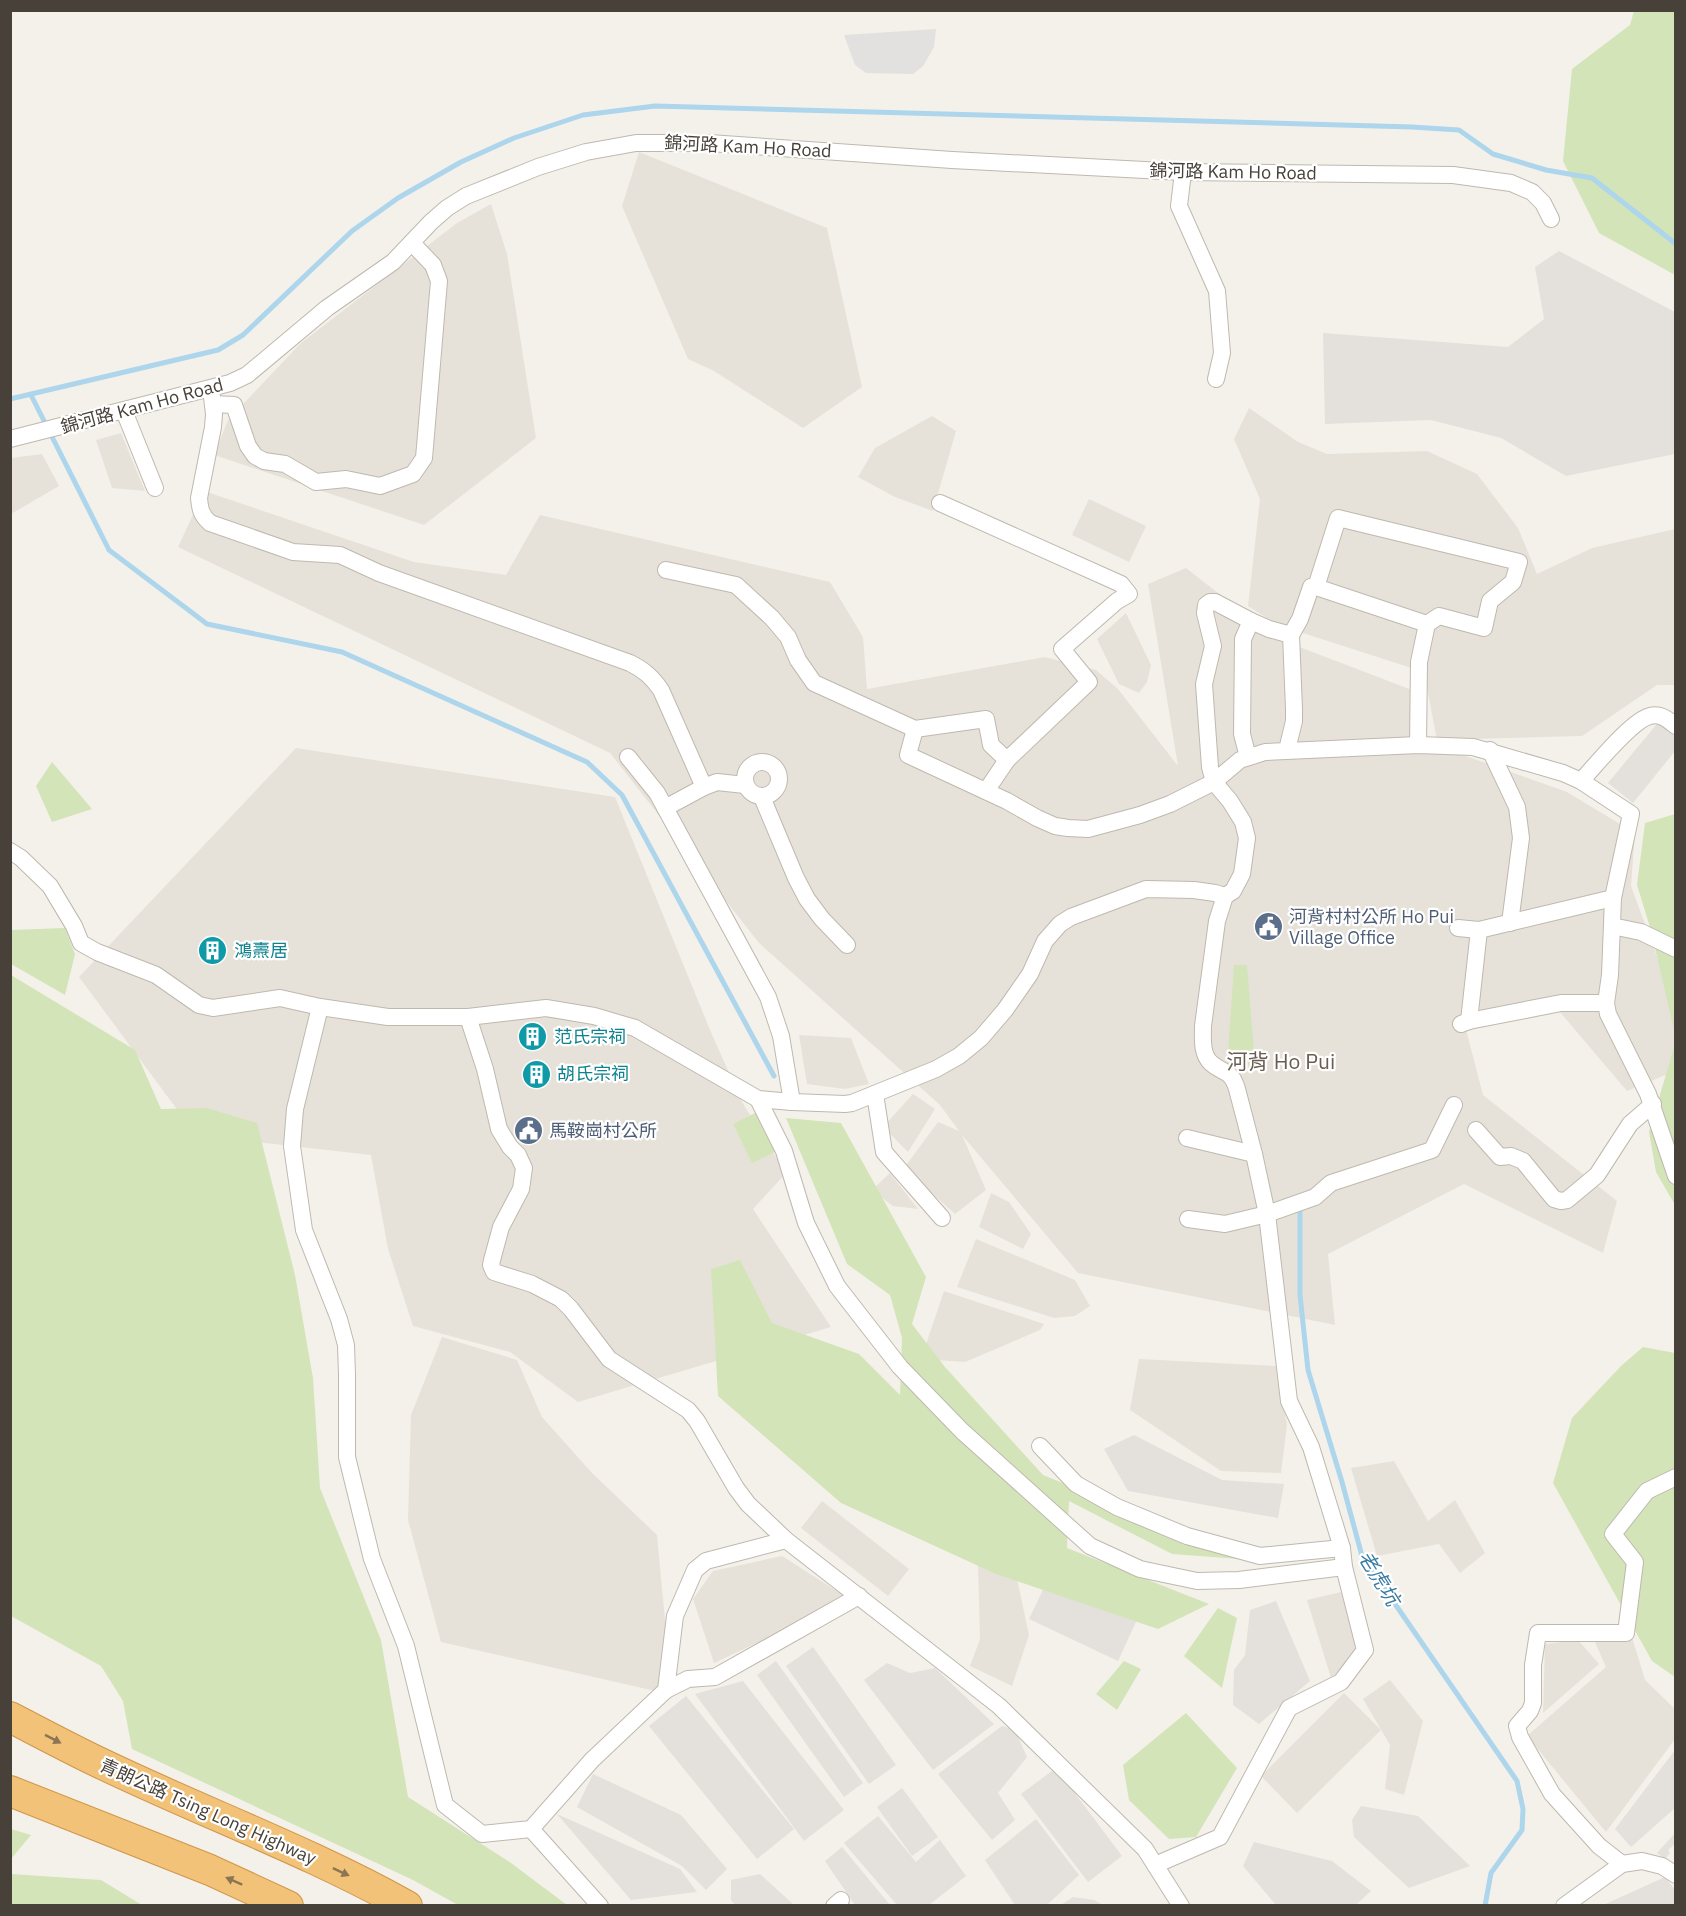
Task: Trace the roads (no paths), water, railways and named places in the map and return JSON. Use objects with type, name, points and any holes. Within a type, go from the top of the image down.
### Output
[{"type":"highway","name":"青朗公路 Tsing Long Highway","points":[[10,1717],[96,1761],[220,1816],[375,1888],[406,1905]]},
{"type":"highway","points":[[10,1791],[210,1870],[288,1905]]},
{"type":"street","name":"錦河路 Kam Ho Road","points":[[15,438],[124,411],[212,396],[230,383],[247,375],[327,308],[393,262],[447,208],[476,192],[526,171],[586,152],[636,143],[709,143],[952,160],[1183,172],[1423,174],[1486,179],[1511,183],[1532,192],[1543,203],[1551,219]]},
{"type":"street","points":[[1183,172],[1179,206],[1217,291],[1222,353],[1216,379]]},
{"type":"street","points":[[412,243],[433,265],[439,281],[424,458],[413,474],[380,486],[346,479],[316,482],[285,464],[264,461],[255,456],[248,446],[234,405],[212,396],[213,427],[199,498],[200,510],[204,518],[210,523],[293,552],[340,555],[379,573],[637,666],[653,679],[661,690],[704,787]]},
{"type":"street","points":[[124,411],[155,488]]},
{"type":"street","points":[[940,503],[1121,584],[1129,594],[1062,649],[1089,682],[1007,760],[986,791]]},
{"type":"street","points":[[1316,587],[1338,518],[1519,562],[1514,582],[1490,601],[1484,628],[1439,616],[1427,624],[1419,662],[1418,745]]},
{"type":"street","points":[[666,570],[736,585],[789,637],[798,660],[814,683],[915,729],[986,719],[991,745],[1007,760]]},
{"type":"street","points":[[1287,750],[1294,715],[1291,635],[1300,619],[1311,587],[1427,624]]},
{"type":"street","points":[[1155,1865],[1220,1837],[1289,1708],[1341,1682],[1365,1650],[1344,1567],[1342,1548],[1311,1447],[1289,1401],[1267,1214],[1254,1154],[1234,1080],[1229,1073],[1210,1062],[1203,1042],[1215,931],[1225,896],[1233,891],[1242,874],[1246,831],[1230,801],[1214,782],[1210,767],[1204,684],[1213,646],[1205,613],[1206,605],[1215,602],[1269,629],[1291,635]]},
{"type":"street","points":[[1248,757],[1242,734],[1243,639],[1251,621]]},
{"type":"street","points":[[1581,781],[1642,719],[1658,715],[1676,726]]},
{"type":"street","points":[[915,729],[908,755],[1055,826],[1088,829],[1170,804],[1214,782],[1240,760],[1265,752],[1418,745],[1473,747],[1563,772],[1581,781],[1631,814],[1613,898],[1610,975],[1606,1003],[1608,1014],[1653,1104],[1676,1176]]},
{"type":"street","points":[[1490,750],[1517,807],[1521,838],[1510,923]]},
{"type":"street","points":[[628,757],[657,794],[768,997],[781,1036],[792,1102]]},
{"type":"street","points":[[762,762],[772,765],[778,774],[778,785],[772,793],[762,797],[751,794],[745,785],[745,774],[751,765],[762,762]]},
{"type":"street","points":[[665,808],[717,782],[745,785]]},
{"type":"street","points":[[762,797],[796,879],[807,899],[822,919],[847,945]]},
{"type":"street","points":[[10,851],[21,858],[50,886],[74,926],[81,943],[97,952],[156,975],[199,1005],[213,1008],[280,998],[320,1007],[388,1017],[468,1017],[546,1008],[613,1020],[648,1035],[758,1099],[845,1104],[946,1064],[981,1038],[1026,981],[1041,948],[1050,935],[1060,924],[1071,917],[1146,889],[1194,890],[1215,892],[1225,896]]},
{"type":"street","points":[[1458,928],[1479,930],[1613,898]]},
{"type":"street","points":[[1612,926],[1641,932],[1676,949]]},
{"type":"street","points":[[1479,930],[1465,1023],[1561,1003],[1606,1003]]},
{"type":"street","points":[[320,1007],[296,1109],[292,1146],[304,1230],[339,1319],[345,1345],[347,1375],[347,1457],[372,1559],[406,1646],[445,1805],[482,1834],[531,1829],[592,1760],[666,1690],[688,1679],[715,1677],[859,1596]]},
{"type":"street","points":[[468,1017],[485,1069],[499,1129],[524,1168],[523,1184],[501,1227],[491,1263],[492,1269],[498,1274],[532,1284],[561,1299],[609,1359],[688,1410],[697,1421],[742,1497],[786,1540],[999,1706],[1145,1849],[1181,1905]]},
{"type":"street","points":[[875,1094],[884,1152],[942,1218]]},
{"type":"street","points":[[758,1099],[784,1151],[806,1223],[837,1286],[908,1375],[962,1431],[1090,1546],[1140,1569],[1197,1581],[1239,1580],[1344,1567]]},
{"type":"street","points":[[1476,1130],[1500,1157],[1511,1156],[1523,1161],[1554,1199],[1568,1200],[1598,1175],[1630,1124],[1653,1104]]},
{"type":"street","points":[[1188,1219],[1225,1224],[1267,1214],[1315,1197],[1331,1183],[1432,1150],[1454,1105]]},
{"type":"street","points":[[1187,1138],[1254,1154]]},
{"type":"street","points":[[1040,1446],[1076,1484],[1117,1507],[1187,1536],[1260,1556],[1342,1548]]},
{"type":"street","points":[[1622,1864],[1599,1846],[1552,1794],[1520,1737],[1517,1726],[1530,1711],[1533,1703],[1533,1665],[1538,1633],[1626,1633],[1635,1562],[1613,1534],[1647,1491],[1676,1477]]},
{"type":"street","points":[[666,1690],[675,1616],[695,1570],[706,1561],[786,1540]]},
{"type":"street","points":[[531,1829],[600,1905]]},
{"type":"street","points":[[1564,1905],[1622,1864],[1642,1861],[1662,1866],[1676,1875]]},
{"type":"waterway","points":[[10,399],[218,350],[243,335],[352,231],[398,198],[461,162],[514,138],[583,115],[655,106],[1459,130],[1493,154],[1546,170],[1592,178],[1676,244]]},
{"type":"waterway","points":[[31,395],[109,550],[207,624],[342,652],[587,762],[622,795],[774,1076]]},
{"type":"waterway","name":"老虎坑","points":[[1300,1211],[1300,1295],[1308,1370],[1362,1556],[1517,1781],[1523,1809],[1522,1830],[1491,1873],[1485,1906]]},
{"type":"place","name":"河背村村公所 Ho Pui Village Office","points":[[1268,927]]},
{"type":"place","name":"鴻燾居","points":[[213,951]]},
{"type":"place","name":"范氏宗祠","points":[[533,1037]]},
{"type":"place","name":"胡氏宗祠","points":[[536,1074]]},
{"type":"place","name":"馬鞍崗村公所","points":[[528,1131]]},
{"type":"district","name":"河背 Ho Pui","points":[[1281,1062]]}]
